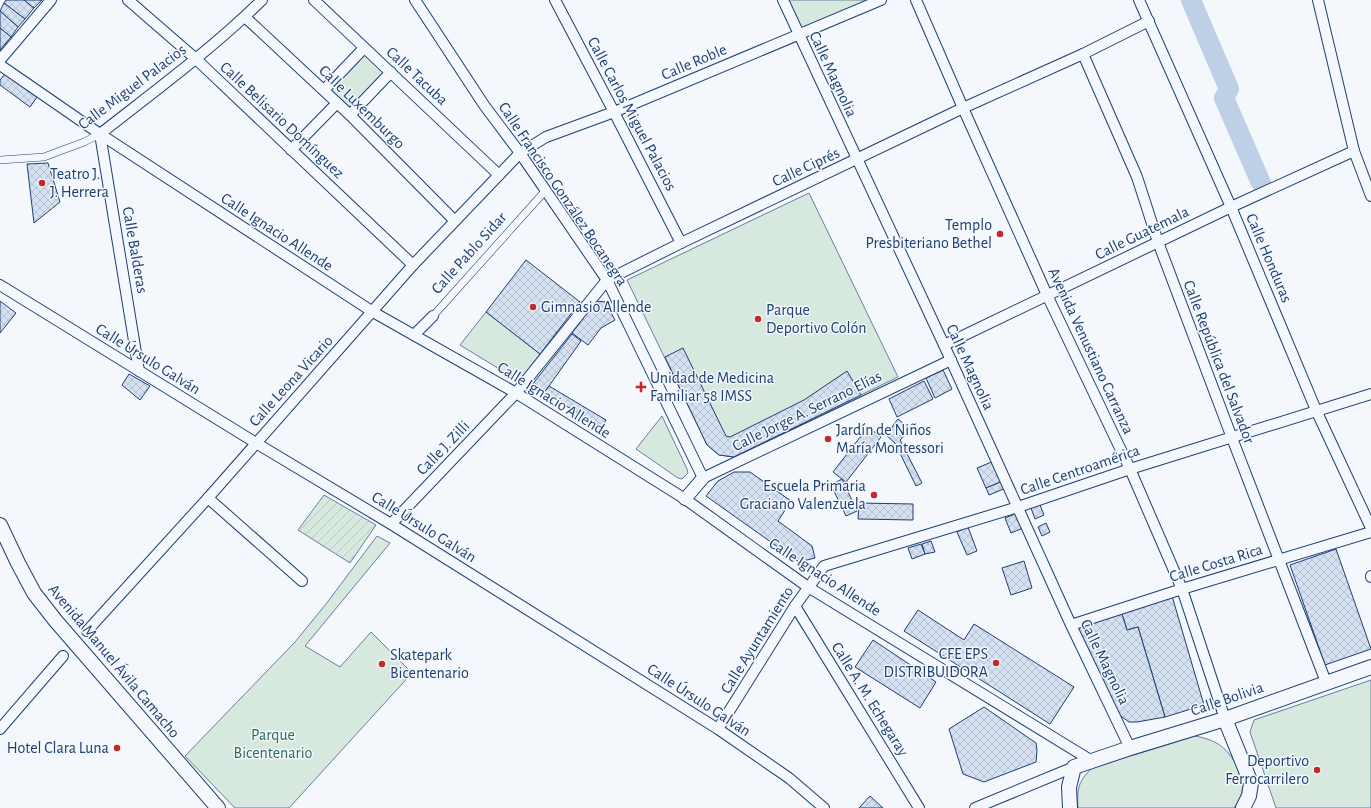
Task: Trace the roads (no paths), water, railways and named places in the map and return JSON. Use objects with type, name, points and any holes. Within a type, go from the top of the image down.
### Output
[{"type":"main road","name":"Avenida Manuel Ávila Camacho","points":[[0,525],[34,593],[74,644],[218,808]]},
{"type":"main road","name":"Calle Bolivia","points":[[1074,767],[1225,719],[1371,667]]},
{"type":"main road","points":[[1236,745],[1239,725],[1250,710]]},
{"type":"main road","points":[[1225,719],[1251,783],[1249,796],[1243,808]]},
{"type":"main road","points":[[1205,725],[1220,732],[1236,745]]},
{"type":"main road","points":[[1070,808],[1069,787],[1074,767]]},
{"type":"street","points":[[0,60],[51,0]]},
{"type":"street","name":"Calle Belisario Domínguez","points":[[128,0],[196,59],[413,265]]},
{"type":"street","name":"Calle Miguel Palacios","points":[[0,160],[44,157],[84,142],[100,134],[196,59],[245,17],[262,0]]},
{"type":"street","name":"Calle Tacuba","points":[[314,0],[499,175]]},
{"type":"street","name":"Calle Francisco González Bocanegra","points":[[415,0],[484,105],[520,153],[607,280],[702,478]]},
{"type":"street","name":"Calle Magnolia","points":[[783,0],[951,360],[1070,625],[1130,748]]},
{"type":"street","name":"Calle Roble","points":[[520,153],[546,137],[614,112],[881,0]]},
{"type":"street","name":"Avenida Venustiano Carranza","points":[[916,0],[963,108],[1048,295],[1130,469],[1182,589],[1225,719]]},
{"type":"street","name":"Calle Honduras","points":[[1139,0],[1231,207],[1316,410],[1371,528]]},
{"type":"street","points":[[1318,0],[1354,151],[1371,196]]},
{"type":"street","name":"Calle Carlos Miguel Palacios","points":[[559,1],[681,243]]},
{"type":"street","name":"Calle Luxemburgo","points":[[245,17],[350,114],[455,221]]},
{"type":"street","name":"Calle Ciprés","points":[[516,393],[607,280],[681,243],[963,108],[1082,54],[1148,21]]},
{"type":"street","points":[[324,90],[364,48]]},
{"type":"street","name":"Calle República del Salvador","points":[[1082,54],[1137,177],[1158,242],[1278,560],[1326,682]]},
{"type":"street","name":"Calle Ignacio Allende","points":[[0,64],[100,134],[373,312],[516,393],[685,500],[808,587],[1092,761]]},
{"type":"street","points":[[350,114],[391,72]]},
{"type":"street","points":[[291,150],[337,103]]},
{"type":"street","name":"Calle Balderas","points":[[100,134],[139,371]]},
{"type":"street","name":"Calle Guatemala","points":[[944,345],[1231,207],[1354,151]]},
{"type":"street","name":"Calle Leona Vicario","points":[[87,630],[208,498],[413,265],[520,153]]},
{"type":"street","name":"Calle Pablo Sidar","points":[[414,335],[433,316],[546,190]]},
{"type":"street","name":"Calle Úrsulo Galván","points":[[0,286],[256,443],[392,524],[718,729],[790,778],[824,808]]},
{"type":"street","name":"Calle Jorge A. Serrano Elías","points":[[685,500],[702,478],[951,360]]},
{"type":"street","name":"Calle J. Zilli","points":[[392,524],[516,393]]},
{"type":"street","name":"Calle Centroamérica","points":[[808,587],[824,566],[1018,507],[1130,469],[1371,394]]},
{"type":"street","points":[[208,498],[302,581]]},
{"type":"street","name":"Calle Costa Rica","points":[[1070,625],[1182,589],[1371,532]]},
{"type":"street","name":"Calle Ayuntamiento","points":[[718,729],[808,587]]},
{"type":"street","name":"Calle A. M. Echegaray","points":[[795,606],[919,808]]},
{"type":"street","points":[[0,729],[63,656]]},
{"type":"street","points":[[975,808],[1074,767]]},
{"type":"waterway","points":[[1191,0],[1229,89],[1224,98],[1261,183]]},
{"type":"place","name":"Teatro J. J. Herrera","points":[[42,183]]},
{"type":"place","name":"Templo Presbiteriano Bethel","points":[[1000,234]]},
{"type":"place","name":"Gimnasio Allende","points":[[533,307]]},
{"type":"place","name":"Parque Deportivo Colón","points":[[758,319]]},
{"type":"place","name":"Unidad de Medicina Familiar 58 IMSS","points":[[641,387]]},
{"type":"place","name":"Jardín de Niños María Montessori","points":[[828,439]]},
{"type":"place","name":"Escuela Primaria Graciano Valenzuela","points":[[874,495]]},
{"type":"place","name":"CFE EPS DISTRIBUIDORA","points":[[996,663]]},
{"type":"place","name":"Skatepark Bicentenario","points":[[382,664]]},
{"type":"place","name":"Hotel Clara Luna","points":[[117,748]]},
{"type":"place","name":"Deportivo Ferrocarrilero","points":[[1317,770]]},
{"type":"park label","name":"Parque Bicentenario","points":[[273,744]]}]
